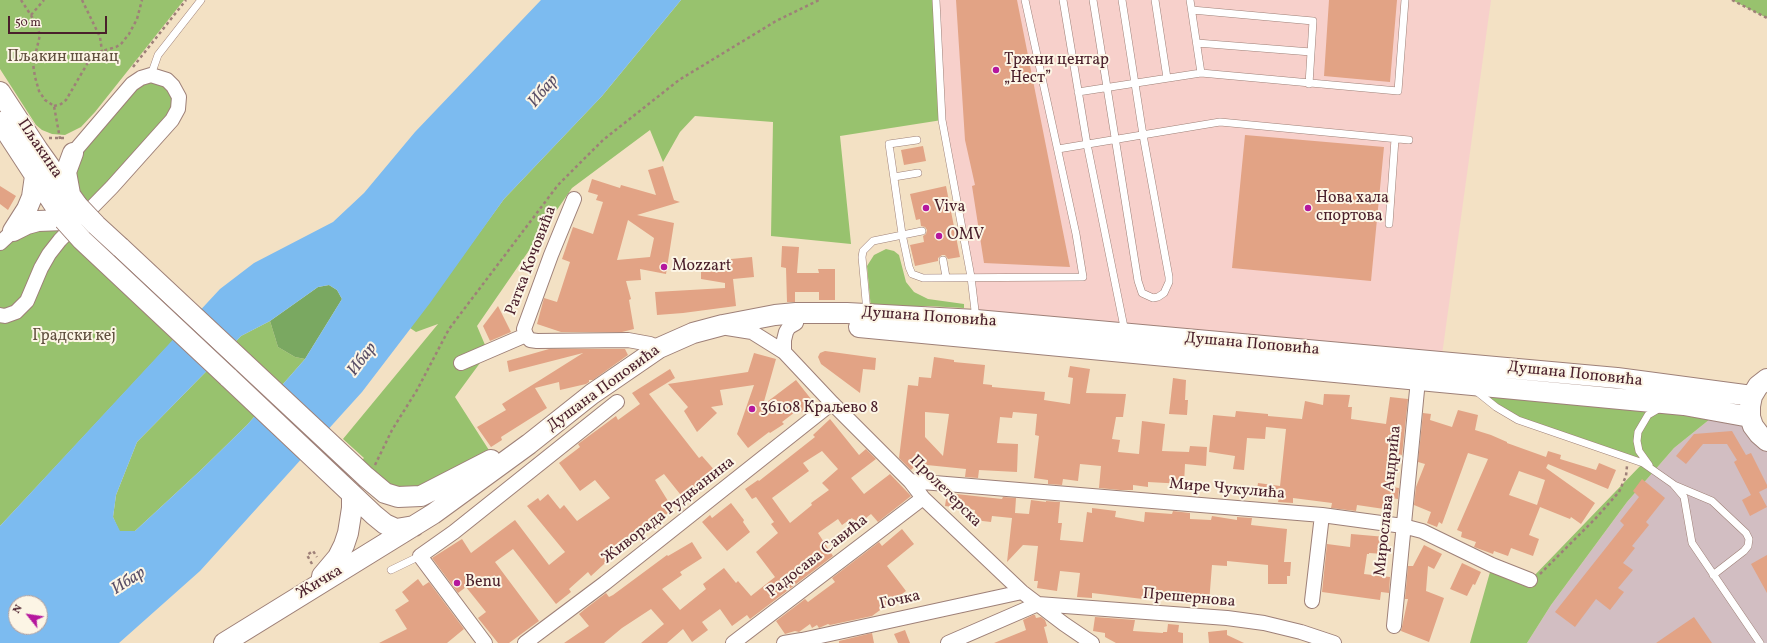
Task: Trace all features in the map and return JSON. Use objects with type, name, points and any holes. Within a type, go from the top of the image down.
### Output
[{"type":"main road","name":"Пљакина","points":[[0,92],[42,144],[75,201],[96,225],[368,478]]},
{"type":"main road","name":"Пљакина","points":[[0,122],[64,220],[82,240],[352,494],[385,524],[402,532]]},
{"type":"main road","points":[[42,144],[53,155],[71,145]]},
{"type":"main road","points":[[71,145],[66,172],[75,201]]},
{"type":"main road","points":[[7,237],[27,209],[32,197],[35,176]]},
{"type":"main road","points":[[7,237],[26,224],[38,221],[64,220]]},
{"type":"main road","name":"Душана Поповића","points":[[402,532],[529,444],[592,394],[658,348],[693,333],[752,320],[796,313],[867,314],[976,320],[1125,343],[1418,380],[1670,404],[1750,417]]},
{"type":"main road","name":"Душана Поповића","points":[[752,320],[1125,343],[1617,378],[1752,396]]},
{"type":"main road","points":[[1767,379],[1758,386],[1752,396],[1750,406],[1750,417],[1753,426],[1758,434],[1767,441]]},
{"type":"main road","name":"Душана Поповића","points":[[385,493],[398,497],[421,496],[500,454],[529,444]]},
{"type":"main road","points":[[368,478],[395,504],[399,512],[402,532]]},
{"type":"main road","points":[[307,591],[330,568],[344,545],[348,533],[352,508],[352,494]]},
{"type":"main road","name":"Жичка","points":[[224,643],[402,532]]},
{"type":"street","points":[[0,315],[5,316],[16,312],[27,301],[41,268],[52,249],[126,172],[172,120],[178,109],[178,97],[173,86],[167,80],[151,75],[141,78],[132,84],[71,145]]},
{"type":"street","name":"Ратка Кочовића","points":[[574,199],[550,256],[524,329],[526,335],[530,340],[536,341],[628,340],[646,343],[658,348]]},
{"type":"street","points":[[784,352],[786,332],[789,327],[796,323]]},
{"type":"street","name":"Пролетерска","points":[[717,327],[752,332],[784,352],[832,403],[910,481],[923,498],[1022,592],[1092,643]]},
{"type":"street","name":"Ратка Кочовића","points":[[460,363],[526,335]]},
{"type":"street","name":"Мирослава Андрића","points":[[1394,626],[1418,380]]},
{"type":"street","name":"Душана Поповића","points":[[420,556],[454,532],[617,402]]},
{"type":"street","name":"Живорада Рудњанина","points":[[526,643],[832,403]]},
{"type":"street","name":"Мире Чукулића","points":[[910,481],[1322,516],[1403,526],[1435,536],[1492,565],[1530,580]]},
{"type":"street","name":"Радосава Савића","points":[[734,643],[923,498]]},
{"type":"street","points":[[1312,601],[1322,516]]},
{"type":"street","points":[[420,556],[485,643]]},
{"type":"street","name":"Гочка","points":[[784,643],[1022,592]]},
{"type":"street","points":[[948,643],[1038,604]]},
{"type":"street","name":"Прешернова","points":[[1038,604],[1227,618],[1264,623],[1301,632],[1334,643]]},
{"type":"lane","points":[[151,75],[158,55],[201,0]]},
{"type":"lane","points":[[936,0],[942,120],[971,277],[976,320]]},
{"type":"lane","points":[[917,140],[889,144],[902,234],[909,268],[912,274],[923,278],[1084,277],[1058,149],[1025,0]]},
{"type":"lane","points":[[1063,0],[1086,144],[1125,343]]},
{"type":"lane","points":[[1093,0],[1139,287],[1142,293],[1153,298],[1164,293],[1168,287],[1169,277],[1143,135],[1122,0]]},
{"type":"lane","points":[[1155,0],[1167,78]]},
{"type":"lane","points":[[1190,0],[1201,73]]},
{"type":"lane","points":[[1078,92],[1201,73],[1398,91],[1405,0]]},
{"type":"lane","points":[[1192,10],[1313,21],[1309,84]]},
{"type":"lane","points":[[1197,43],[1311,52]]},
{"type":"lane","points":[[1058,149],[1220,122],[1409,140]]},
{"type":"lane","points":[[1389,224],[1395,139]]},
{"type":"lane","points":[[894,177],[918,172]]},
{"type":"lane","points":[[867,314],[862,257],[863,251],[873,242],[902,234],[922,231]]},
{"type":"lane","points":[[943,260],[946,277]]},
{"type":"lane","points":[[1468,385],[1496,407],[1518,420],[1643,463],[1655,470]]},
{"type":"lane","points":[[1670,404],[1655,410],[1648,415],[1638,432],[1637,441],[1639,451],[1646,462],[1672,484],[1684,497],[1692,543],[1760,643]]},
{"type":"lane","points":[[1672,484],[1712,501],[1746,533],[1749,539],[1748,546],[1744,551],[1713,575]]},
{"type":"lane","points":[[391,570],[420,556]]},
{"type":"path","points":[[21,0],[31,15],[40,35],[33,64],[35,77],[39,91],[45,100],[54,106],[60,139]]},
{"type":"path","points":[[31,15],[44,0]]},
{"type":"path","points":[[82,0],[100,36],[102,51]]},
{"type":"path","points":[[54,106],[61,104],[66,100],[90,59],[102,51],[121,44],[129,34],[142,0]]},
{"type":"path","points":[[132,68],[186,0]]},
{"type":"path","points":[[1732,0],[1767,18]]},
{"type":"path","points":[[42,144],[60,139],[71,145]]},
{"type":"path","points":[[368,478],[392,430]]},
{"type":"path","points":[[1530,580],[1536,580],[1619,492],[1626,476],[1628,458]]},
{"type":"path","points":[[313,565],[307,555],[313,551],[318,558]]},
{"type":"shaded area","points":[[936,0],[1491,0],[1441,362],[976,320],[942,120]]},
{"type":"shaded area","points":[[1720,411],[1767,441],[1767,643],[1527,643],[1551,605],[1627,502],[1674,448]]},
{"type":"green space","name":"Пљакин шанац","points":[[0,0],[184,0],[95,112],[81,127],[65,135],[52,134],[42,130],[36,125],[0,69]]},
{"type":"green space","points":[[681,0],[936,0],[942,120],[840,136],[851,244],[771,236],[773,122],[695,116],[680,132],[663,162],[650,130],[572,188],[477,326],[488,352],[455,397],[494,458],[409,497],[355,467],[364,458],[343,439],[438,324],[416,332],[410,328],[504,199],[602,96]]},
{"type":"green space","points":[[1732,0],[1767,0],[1767,18],[1759,14]]},
{"type":"green space","points":[[160,76],[178,109],[93,207],[78,206],[68,164],[132,84]]},
{"type":"green space","name":"Градски кеј","points":[[49,220],[181,332],[0,526],[0,243]]},
{"type":"green space","points":[[886,249],[894,251],[899,255],[906,282],[914,292],[928,299],[964,304],[964,308],[928,306],[871,309],[867,266],[874,255]]},
{"type":"green space","points":[[329,285],[337,290],[342,299],[305,359],[295,357],[278,347],[270,321],[318,287]]},
{"type":"green space","points":[[270,321],[278,347],[295,357],[305,359],[247,425],[135,531],[119,531],[113,517],[116,495],[137,442],[241,336]]},
{"type":"green space","points":[[1469,385],[1720,411],[1674,448],[1627,502],[1551,605],[1527,643],[1470,643],[1492,565],[1530,580],[1643,463],[1518,420]]},
{"type":"water","name":"Ибар","points":[[541,0],[681,0],[602,96],[504,199],[430,303],[362,392],[200,571],[119,643],[0,643],[0,526],[220,289],[254,263],[333,222],[364,193],[415,132]],"holes":[[[329,285],[337,290],[342,299],[305,359],[247,425],[135,531],[120,531],[113,517],[116,495],[137,442],[241,336],[270,321],[318,287]]]},
{"type":"building","name":"Тржни центар „Нест”","points":[[956,0],[1017,0],[1070,267],[984,263],[972,186],[975,185],[965,140]]},
{"type":"building","points":[[1329,0],[1397,0],[1390,82],[1324,76]]},
{"type":"building","name":"Нова хала спортова","points":[[1245,135],[1384,147],[1371,281],[1232,268]]},
{"type":"building","points":[[923,146],[926,161],[904,165],[901,150]]},
{"type":"building","points":[[663,166],[674,200],[680,202],[637,215],[674,223],[666,274],[640,269],[641,280],[626,281],[631,299],[629,300],[634,329],[622,332],[561,332],[537,324],[544,298],[557,302],[570,262],[562,259],[573,227],[593,234],[603,202],[596,200],[598,195],[588,192],[592,179],[620,188],[621,185],[656,195],[648,170]],"holes":[[[628,220],[654,238],[650,257],[617,260]]]},
{"type":"building","points":[[0,186],[16,196],[8,210],[0,204]]},
{"type":"building","name":"OMV","points":[[946,186],[960,257],[948,259],[945,255],[942,255],[938,258],[938,261],[915,266],[910,245],[924,242],[923,236],[926,234],[927,230],[925,227],[921,226],[920,219],[916,220],[910,194]]},
{"type":"building","points":[[782,246],[799,247],[797,273],[819,273],[818,269],[835,269],[835,300],[819,300],[819,292],[795,292],[795,302],[787,302],[786,268],[781,267]]},
{"type":"building","points":[[752,257],[754,277],[733,279],[736,306],[657,315],[655,292],[725,288],[725,283],[701,279],[701,263],[731,261],[731,259]]},
{"type":"building","points":[[498,306],[511,332],[490,341],[483,326]]},
{"type":"building","points":[[549,349],[625,349],[628,355],[593,380],[589,380],[586,384],[560,390],[559,382],[535,388],[547,408],[501,437],[502,440],[491,447],[477,427],[506,410],[502,404],[583,353],[509,372],[507,361]]},
{"type":"building","points":[[825,351],[876,358],[875,370],[863,369],[860,393],[821,364],[818,357],[820,353]]},
{"type":"building","points":[[754,353],[776,359],[763,405],[796,380],[811,399],[808,401],[812,406],[803,413],[799,409],[782,422],[784,424],[770,433],[769,432],[748,448],[737,434],[754,385],[720,390],[723,405],[711,407],[717,413],[697,432],[684,411],[688,407],[668,384],[748,372]]},
{"type":"building","points":[[934,357],[954,360],[954,362],[985,365],[983,384],[992,385],[992,387],[1045,392],[1044,400],[1070,404],[1073,378],[1068,377],[1070,366],[1090,369],[1086,393],[1126,394],[1123,417],[1116,417],[1112,439],[1120,440],[1118,452],[1139,454],[1142,421],[1165,424],[1162,451],[1189,452],[1190,446],[1207,447],[1206,466],[1185,464],[1184,484],[1148,482],[1148,487],[1133,485],[1133,490],[1120,490],[1099,488],[1101,466],[1080,464],[1078,481],[1063,479],[1062,485],[1048,484],[1048,480],[1034,478],[1039,436],[1035,435],[1037,414],[1013,412],[1012,418],[1000,417],[997,443],[1018,444],[1017,472],[979,470],[978,478],[965,477],[966,469],[917,464],[911,470],[899,458],[908,385],[918,386],[919,377],[931,378]],"holes":[[[925,412],[949,414],[943,456],[925,437]]]},
{"type":"building","points":[[670,369],[675,378],[649,394],[699,458],[702,456],[717,473],[684,499],[664,474],[655,480],[673,509],[650,528],[629,543],[628,542],[591,576],[588,572],[569,589],[571,592],[556,604],[513,549],[495,562],[539,621],[509,643],[498,643],[478,618],[486,612],[466,587],[458,593],[432,558],[462,539],[471,553],[515,520],[549,565],[565,552],[527,506],[538,498],[540,501],[548,494],[560,509],[564,505],[577,521],[610,498],[595,480],[580,491],[559,463],[580,447],[578,444],[616,416],[618,420],[640,404],[632,393]]},
{"type":"building","points":[[1173,378],[1186,380],[1185,400],[1188,400],[1187,415],[1169,414]]},
{"type":"building","points":[[1324,394],[1350,395],[1348,407],[1352,407],[1351,419],[1386,424],[1390,397],[1408,399],[1402,455],[1398,454],[1393,487],[1399,488],[1398,499],[1392,498],[1391,510],[1357,505],[1356,511],[1331,508],[1332,503],[1293,498],[1293,503],[1278,502],[1279,498],[1256,495],[1258,483],[1280,486],[1286,429],[1266,427],[1265,439],[1247,438],[1244,470],[1233,469],[1235,456],[1209,452],[1213,415],[1235,417],[1236,411],[1302,419],[1305,401],[1323,405]]},
{"type":"building","points":[[1458,410],[1478,415],[1475,430],[1491,435],[1507,443],[1546,457],[1548,451],[1561,455],[1560,459],[1596,470],[1599,463],[1616,470],[1608,489],[1548,464],[1546,468],[1595,503],[1581,524],[1571,517],[1570,519],[1540,507],[1529,535],[1539,539],[1533,556],[1511,548],[1508,556],[1494,551],[1493,554],[1474,547],[1476,542],[1461,537],[1462,532],[1457,530],[1488,459],[1468,453],[1442,524],[1439,522],[1437,527],[1427,523],[1431,512],[1414,505],[1416,487],[1425,464],[1418,462],[1423,413],[1431,414],[1430,420],[1452,427]],"holes":[[[1519,471],[1545,480],[1537,505],[1509,495]]]},
{"type":"building","points":[[830,419],[859,455],[866,449],[876,459],[851,478],[864,494],[890,474],[911,496],[878,522],[871,514],[857,525],[852,518],[842,525],[838,519],[818,533],[833,556],[750,619],[747,615],[732,626],[720,609],[702,622],[708,630],[692,642],[683,629],[667,643],[641,643],[664,624],[651,609],[622,628],[604,643],[564,643],[589,626],[579,614],[585,609],[606,593],[609,597],[613,595],[667,555],[668,556],[692,542],[702,558],[680,572],[682,575],[662,589],[680,610],[706,589],[703,584],[724,568],[736,583],[738,581],[751,596],[775,577],[756,552],[778,533],[771,524],[774,522],[756,497],[752,499],[745,489],[758,480],[759,481],[815,437],[813,435]],"holes":[[[822,451],[838,469],[822,483],[829,490],[811,503],[812,505],[790,523],[772,498],[809,471],[803,463]]]},
{"type":"building","points":[[1732,431],[1746,455],[1751,453],[1767,485],[1767,488],[1759,492],[1767,507],[1750,516],[1742,500],[1751,495],[1734,462],[1737,460],[1727,444],[1703,444],[1686,464],[1676,456],[1694,434]]},
{"type":"building","points":[[1642,479],[1665,498],[1646,522],[1649,525],[1632,546],[1635,548],[1623,563],[1633,570],[1618,588],[1624,592],[1610,610],[1596,599],[1575,627],[1555,612],[1624,525],[1620,521],[1639,497],[1633,491]]},
{"type":"building","points":[[947,493],[1002,499],[1003,497],[1016,498],[1015,513],[1029,514],[1031,500],[1060,502],[1058,523],[1062,523],[1060,540],[1083,542],[1087,512],[1092,513],[1092,508],[1116,511],[1115,517],[1144,522],[1145,512],[1172,514],[1173,511],[1190,513],[1190,519],[1211,520],[1212,516],[1237,520],[1237,517],[1252,518],[1251,525],[1287,529],[1284,562],[1291,562],[1290,576],[1287,576],[1287,584],[1268,584],[1268,565],[1227,561],[1227,566],[1212,565],[1209,603],[1197,603],[1197,596],[1176,593],[1175,599],[1161,597],[1160,601],[1092,593],[1092,598],[1077,597],[1080,573],[1060,571],[1057,591],[1037,588],[1038,581],[1034,581],[1038,546],[1023,545],[1007,562],[1012,518],[992,516],[991,522],[974,520],[975,510],[945,506]]},
{"type":"building","points":[[731,503],[744,520],[743,522],[750,532],[727,551],[702,522],[710,515],[712,518]]},
{"type":"building","points":[[902,529],[914,544],[887,566],[906,591],[872,616],[830,625],[828,624],[819,628],[817,625],[812,628],[810,624],[799,632],[795,631],[785,634],[776,621],[805,599],[808,602],[835,582],[832,578],[879,542],[882,546]]},
{"type":"building","points":[[1351,534],[1386,537],[1384,554],[1367,554],[1364,574],[1390,577],[1389,593],[1381,592],[1380,600],[1322,592],[1327,544],[1350,547]]},
{"type":"building","points":[[1424,545],[1442,554],[1434,569],[1428,566],[1426,591],[1444,598],[1429,642],[1401,631],[1408,599],[1405,599],[1408,566],[1413,566]]},
{"type":"building","points":[[1767,555],[1767,593],[1751,564]]},
{"type":"building","points":[[1462,563],[1481,572],[1475,585],[1473,584],[1467,596],[1450,589]]},
{"type":"building","points":[[418,579],[423,586],[429,582],[464,629],[447,643],[379,643],[407,629],[395,610],[409,601],[402,592]]},
{"type":"building","points":[[1035,615],[1036,618],[1041,617],[1045,620],[1047,626],[1044,627],[1048,643],[994,643],[1026,630],[1023,620]]},
{"type":"building","points":[[1095,617],[1135,620],[1133,631],[1163,633],[1167,632],[1168,624],[1179,625],[1178,632],[1183,633],[1183,643],[1116,643],[1105,637],[1105,633],[1093,631]]},
{"type":"building","points":[[1694,617],[1712,643],[1656,643]]},
{"type":"building","points":[[905,630],[910,643],[898,643],[894,634]]},
{"type":"building","points":[[1227,630],[1227,635],[1244,643],[1209,643],[1208,632]]},
{"type":"building","points":[[872,633],[874,643],[839,643],[839,641]]},
{"type":"place","name":"Тржни центар „Нест”","points":[[996,70]]},
{"type":"place","name":"Viva","points":[[926,208]]},
{"type":"place","name":"Нова хала спортова","points":[[1308,208]]},
{"type":"place","name":"OMV","points":[[939,236]]},
{"type":"place","name":"Mozzart","points":[[664,267]]},
{"type":"place","name":"36108 Краљево 8","points":[[752,409]]},
{"type":"place","name":"Benu","points":[[457,583]]}]
